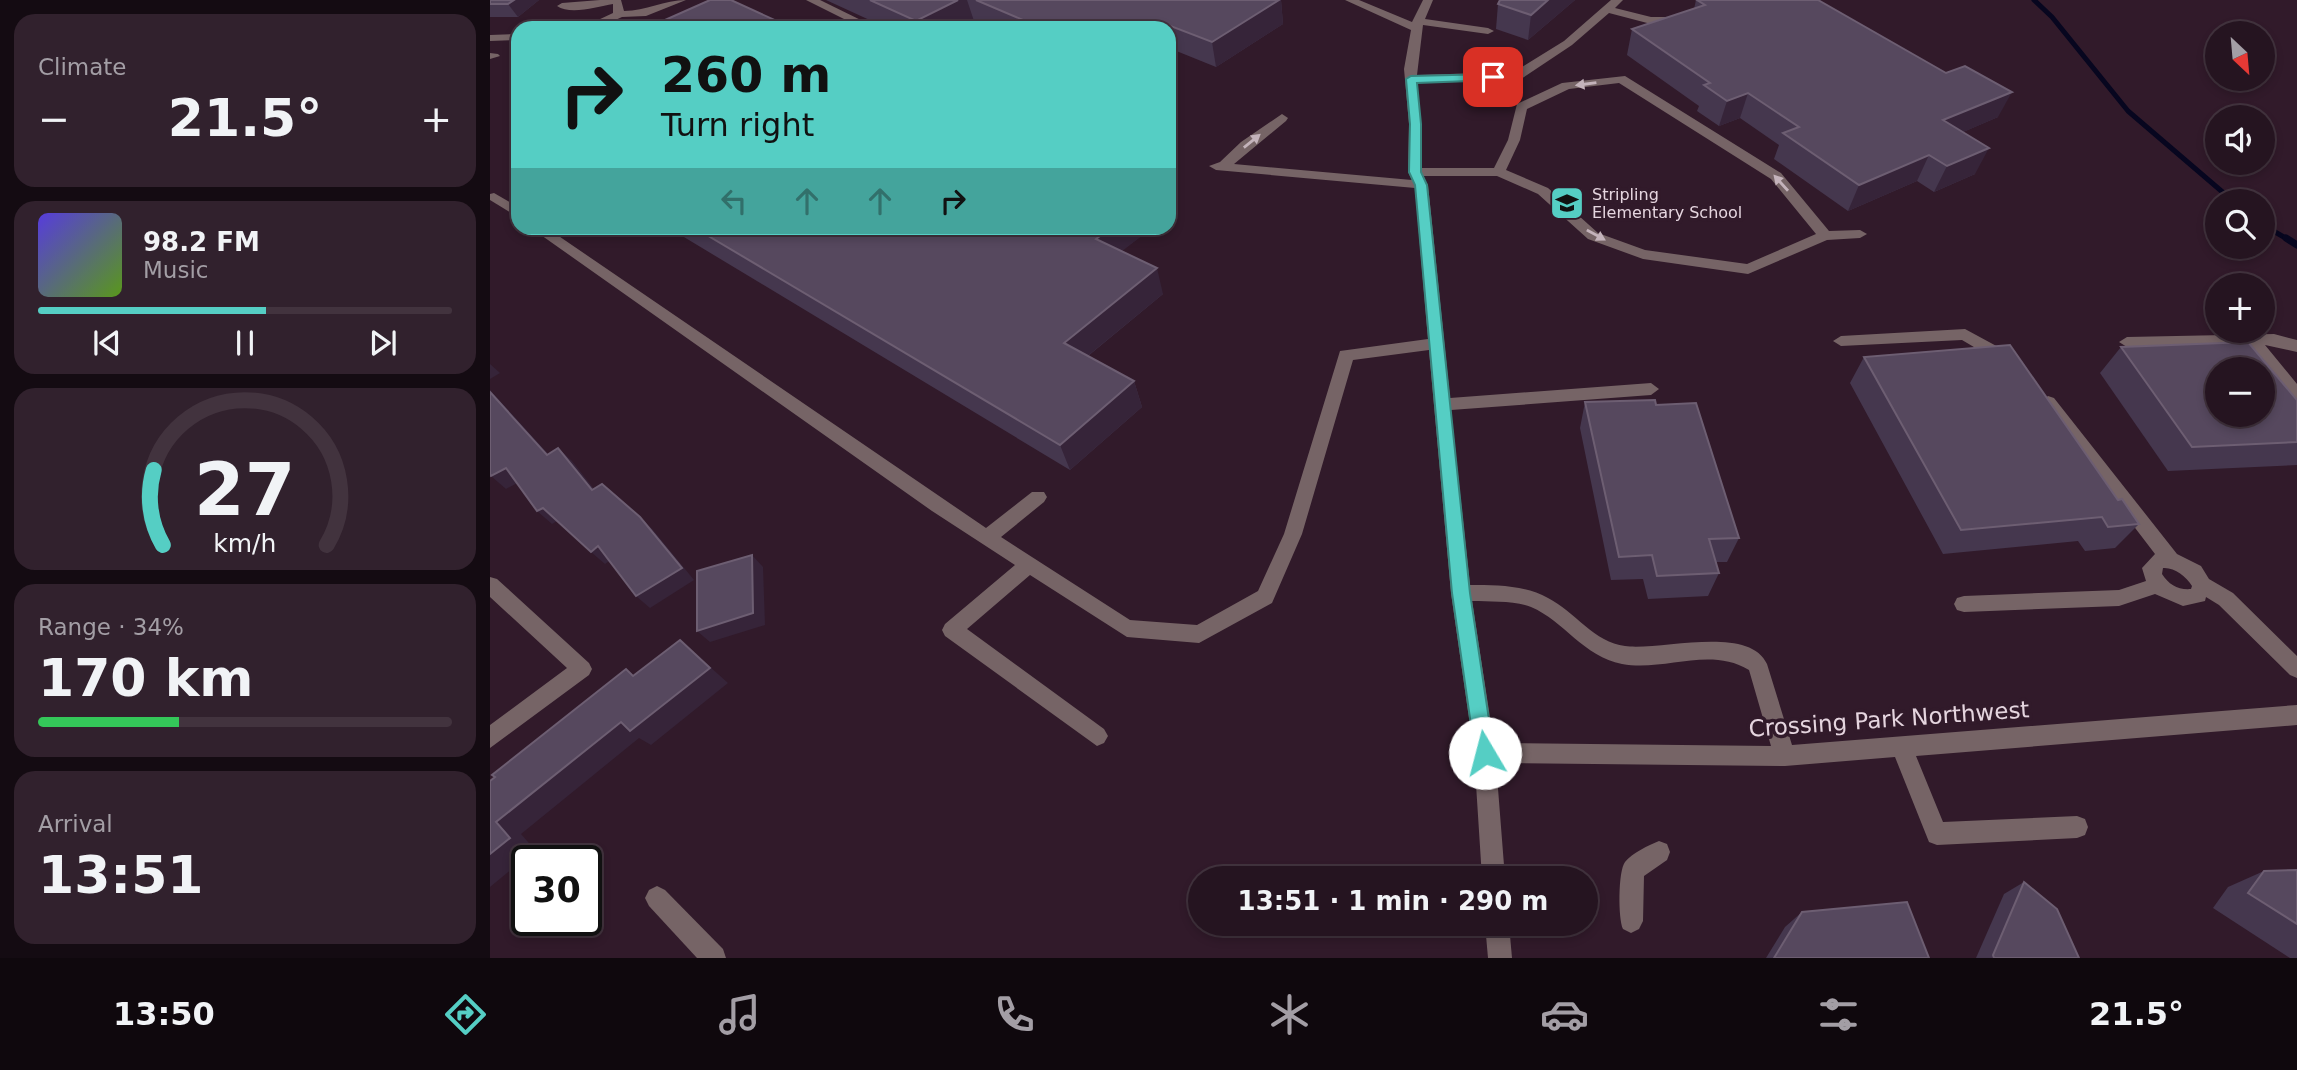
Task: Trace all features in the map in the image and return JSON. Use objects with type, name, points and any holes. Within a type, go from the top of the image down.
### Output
[{"type":"street","points":[[562,6],[586,6],[616,0],[619,14]]},
{"type":"street","points":[[608,21],[619,14],[642,14],[681,0]]},
{"type":"street","points":[[811,0],[856,21]]},
{"type":"street","points":[[1350,0],[1418,24],[1488,31]]},
{"type":"street","points":[[1428,0],[1418,24],[1410,69],[1418,178],[1461,593],[1485,753],[1492,866]]},
{"type":"street","points":[[1411,79],[1517,76],[1568,43],[1618,0]]},
{"type":"street","points":[[1607,9],[1644,21],[1666,22],[1690,15]]},
{"type":"street","points":[[490,38],[511,37]]},
{"type":"street","points":[[1499,172],[1514,140],[1521,107],[1566,86],[1621,79],[1776,176],[1825,236]]},
{"type":"street","points":[[1282,118],[1220,166],[1418,178],[1499,172],[1543,191],[1593,236],[1643,254],[1748,269],[1825,236],[1860,234]]},
{"type":"street","points":[[494,197],[511,209]]},
{"type":"street","points":[[548,235],[986,538],[1126,628],[1199,634],[1265,597],[1293,534],[1346,355],[1436,344]]},
{"type":"street","points":[[1841,341],[1965,334],[2002,355],[2020,372]]},
{"type":"street","points":[[2275,340],[2297,345]]},
{"type":"street","points":[[2127,342],[2205,341]]},
{"type":"street","points":[[2254,343],[2297,396]]},
{"type":"street","points":[[1442,405],[1650,389]]},
{"type":"street","points":[[2037,389],[2170,560],[2194,572],[2202,585],[2226,599],[2297,669]]},
{"type":"street","points":[[986,538],[1038,498]]},
{"type":"street","points":[[2170,560],[2158,561],[2151,568],[2158,585],[2172,594],[2187,598],[2199,595],[2202,585]]},
{"type":"street","points":[[1028,565],[952,630],[1097,736]]},
{"type":"street","points":[[490,585],[582,669],[490,738]]},
{"type":"street","points":[[1964,604],[2119,598],[2158,585]]},
{"type":"street","points":[[1461,593],[1517,596],[1540,602],[1608,653],[1625,656],[1727,650],[1747,656],[1757,664],[1785,756]]},
{"type":"street","name":"Crossing Park Northwest","points":[[1485,753],[1785,756],[2297,715]]},
{"type":"street","points":[[1902,747],[1937,834],[2077,827]]},
{"type":"street","points":[[1631,921],[1633,870],[1659,852]]},
{"type":"street","points":[[657,898],[714,958]]},
{"type":"street","points":[[1498,936],[1500,958]]},
{"type":"building","points":[[490,0],[514,0],[508,4],[490,4]]},
{"type":"building","points":[[710,0],[731,0],[777,21],[663,21]]},
{"type":"building","points":[[870,0],[958,0],[916,21]]},
{"type":"building","points":[[976,0],[1279,0],[1212,42],[1176,28],[1176,21],[1026,21]]},
{"type":"building","points":[[1500,0],[1548,0],[1531,15],[1498,4]]},
{"type":"building","points":[[1697,0],[1818,0],[1946,73],[1965,66],[2012,92],[1943,120],[1989,148],[1947,166],[1929,155],[1859,185],[1783,133],[1799,127],[1748,93],[1727,101],[1704,85],[1710,83],[1632,29],[1705,5]]},
{"type":"building","points":[[707,235],[1101,235],[1096,239],[1157,268],[1064,343],[1134,381],[1060,445]]},
{"type":"building","points":[[2249,343],[2261,357],[2205,357],[2205,427],[2275,427],[2275,374],[2297,400],[2297,442],[2192,447],[2121,347]]},
{"type":"building","points":[[2010,345],[2118,500],[2122,499],[2139,524],[2108,527],[2102,517],[1961,530],[1864,357]]},
{"type":"building","points":[[490,392],[547,455],[558,448],[592,490],[602,484],[640,517],[682,568],[636,596],[598,546],[591,552],[543,508],[537,511],[506,468],[491,476]]},
{"type":"building","points":[[1655,400],[1656,405],[1696,403],[1739,538],[1709,539],[1719,573],[1657,576],[1652,555],[1619,557],[1585,402]]},
{"type":"building","points":[[752,555],[753,613],[697,631],[697,571]]},
{"type":"building","points":[[680,640],[710,668],[630,731],[621,722],[496,822],[510,838],[490,854],[490,781],[495,777],[492,775],[626,669],[633,676]]},
{"type":"building","points":[[2297,870],[2297,924],[2248,893],[2264,871]]},
{"type":"building","points":[[2024,882],[2057,909],[2079,958],[1994,958]]},
{"type":"building","points":[[1907,902],[1929,958],[1774,958],[1802,912]]},
{"type":"waterway","points":[[2034,0],[2052,17],[2128,111],[2219,189]]},
{"type":"waterway","points":[[2275,232],[2289,240]]},
{"type":"waterway","points":[[2286,238],[2297,245]]},
{"type":"place","name":"Stripling Elementary School","points":[[1567,203]]},
{"type":"route","points":[[1485,753],[1461,593],[1421,185],[1415,172],[1411,79],[1493,77]]}]
